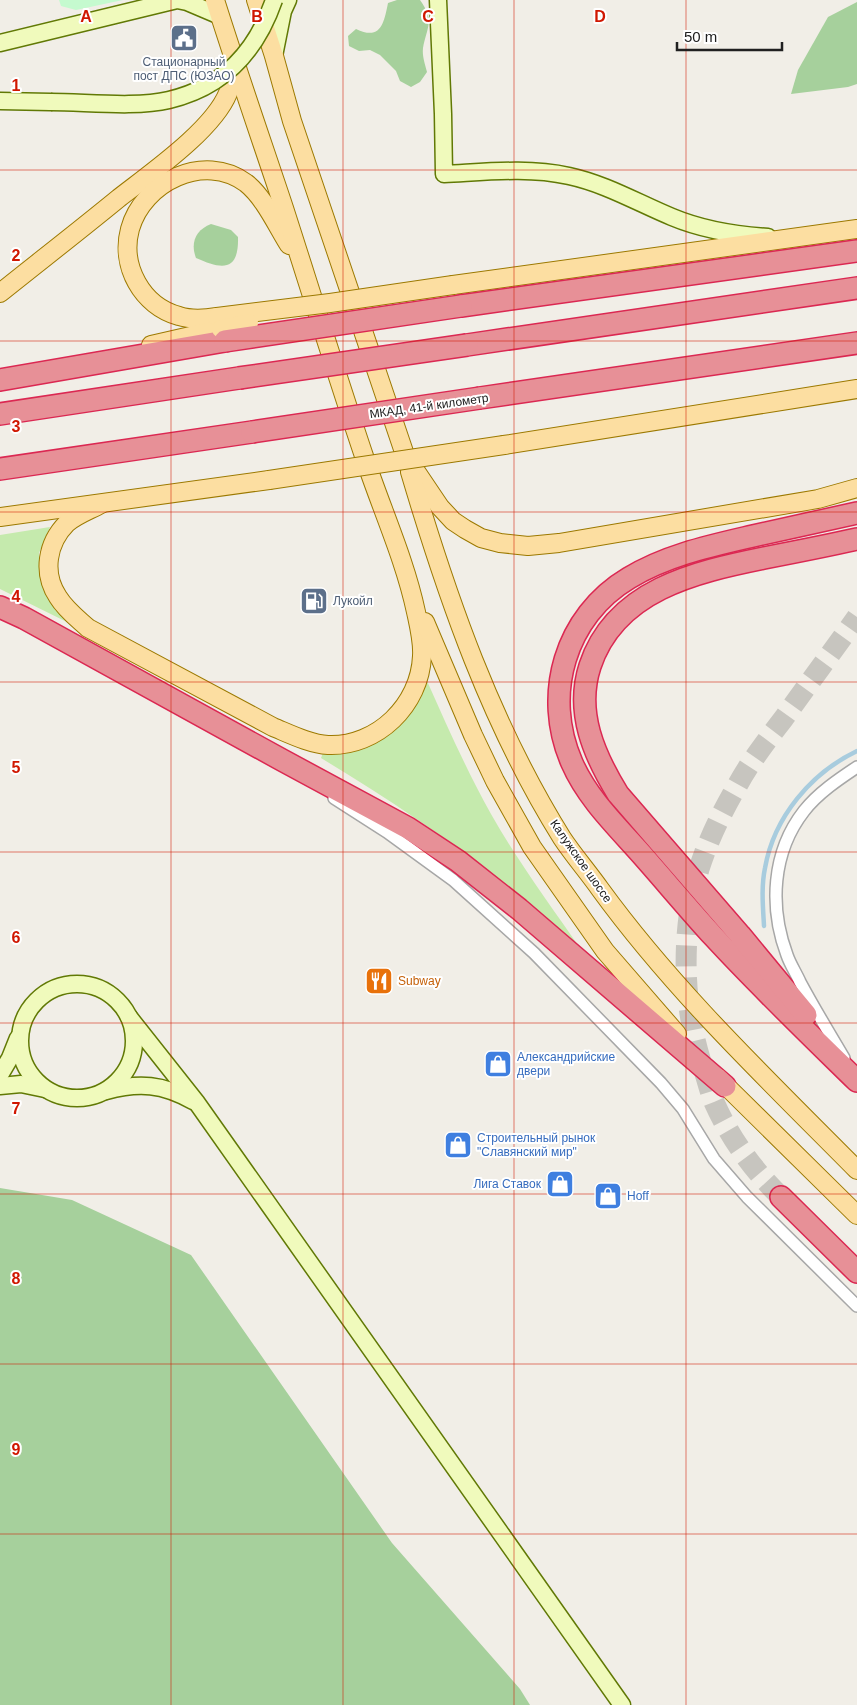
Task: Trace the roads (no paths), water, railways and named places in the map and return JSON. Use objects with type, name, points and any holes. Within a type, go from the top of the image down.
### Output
[{"type":"highway","points":[[0,380],[87,364],[221,329],[461,306],[857,251]]},
{"type":"highway","points":[[0,414],[857,288]]},
{"type":"highway","name":"МКАД, 41-й километр","points":[[0,469],[857,342]]},
{"type":"highway","points":[[854,1074],[782,1007],[714,936],[599,806],[572,764],[563,738],[559,713],[560,682],[563,667],[567,651],[581,623],[601,598],[628,578],[658,563],[692,550],[857,513]]},
{"type":"highway","points":[[854,1074],[740,935],[618,794],[604,771],[593,747],[586,724],[584,700],[587,675],[595,652],[607,630],[626,610],[646,596],[700,573],[857,539]]},
{"type":"highway","points":[[0,607],[24,618],[408,828],[458,861],[519,909],[725,1086]]},
{"type":"highway","points":[[781,1197],[857,1272]]},
{"type":"main road","points":[[256,0],[292,121],[405,455],[440,507],[465,529],[481,538],[500,543],[528,546],[559,543],[818,499],[857,488]]},
{"type":"main road","points":[[217,8],[366,460],[411,590],[473,735],[496,781],[532,847],[605,951],[663,1019],[725,1086],[857,1215]]},
{"type":"main road","points":[[0,293],[166,161],[199,132],[228,93],[231,80],[226,37]]},
{"type":"main road","points":[[303,267],[262,200],[245,183],[224,172],[200,170],[183,174],[167,182],[140,208],[130,229],[127,253],[133,277],[147,298],[167,312],[221,329],[330,303],[857,229]]},
{"type":"main road","points":[[4,516],[101,504],[504,446],[857,389]]},
{"type":"main road","points":[[833,393],[857,394]]},
{"type":"main road","name":"Калужское шоссе","points":[[405,455],[434,552],[461,632],[498,718],[520,763],[563,839],[628,928],[681,989],[857,1170]]},
{"type":"main road","points":[[101,504],[68,522],[55,537],[49,552],[49,575],[57,596],[70,613],[88,628],[273,727],[326,745],[347,745],[369,736],[387,724],[404,708],[414,693],[420,674],[422,654],[419,624],[411,590]]},
{"type":"main road","points":[[752,1064],[857,1153]]},
{"type":"street","points":[[0,42],[177,0],[217,8]]},
{"type":"street","points":[[0,101],[141,103],[169,100],[199,90],[226,74],[241,61],[267,22],[274,0]]},
{"type":"street","points":[[274,56],[283,11],[288,0]]},
{"type":"street","points":[[438,0],[444,114],[444,174],[511,170],[570,176],[600,185],[698,227],[733,235],[796,239]]},
{"type":"street","points":[[282,760],[349,809],[387,832],[453,880],[534,953],[660,1083],[682,1110],[714,1160],[747,1197],[857,1306]]},
{"type":"street","points":[[854,1074],[813,1007],[787,956],[778,926],[775,884],[779,862],[794,825],[819,796],[857,767]]},
{"type":"street","points":[[0,1075],[10,1058],[28,1010],[53,988],[75,984],[92,986],[107,992],[123,1008],[197,1103],[622,1705]]},
{"type":"street","points":[[100,1093],[118,1080],[130,1061],[134,1039],[129,1017]]},
{"type":"street","points":[[20,1031],[21,1053],[24,1064],[37,1082],[56,1094],[72,1097],[89,1096],[136,1085],[154,1086],[183,1095],[197,1103]]},
{"type":"street","points":[[0,1086],[21,1084],[46,1089]]},
{"type":"waterway","points":[[764,926],[765,868],[770,849],[786,814],[810,784],[824,771],[857,751]]},
{"type":"tunnel","points":[[781,1197],[761,1176],[735,1141],[714,1102],[701,1062],[690,1015],[686,966],[689,917],[699,869],[716,826],[731,796],[747,768],[857,617]]},
{"type":"place","name":"Стационарный пост ДПС (ЮЗАО)","points":[[184,38]]},
{"type":"place","name":"Лукойл","points":[[314,601]]},
{"type":"place","name":"Subway","points":[[379,981]]},
{"type":"place","name":"Александрийские двери","points":[[498,1064]]},
{"type":"place","name":"Строительный рынок \"Славянский мир\"","points":[[458,1145]]},
{"type":"place","name":"Лига Ставок","points":[[560,1184]]},
{"type":"place","name":"Hoff","points":[[608,1196]]}]
